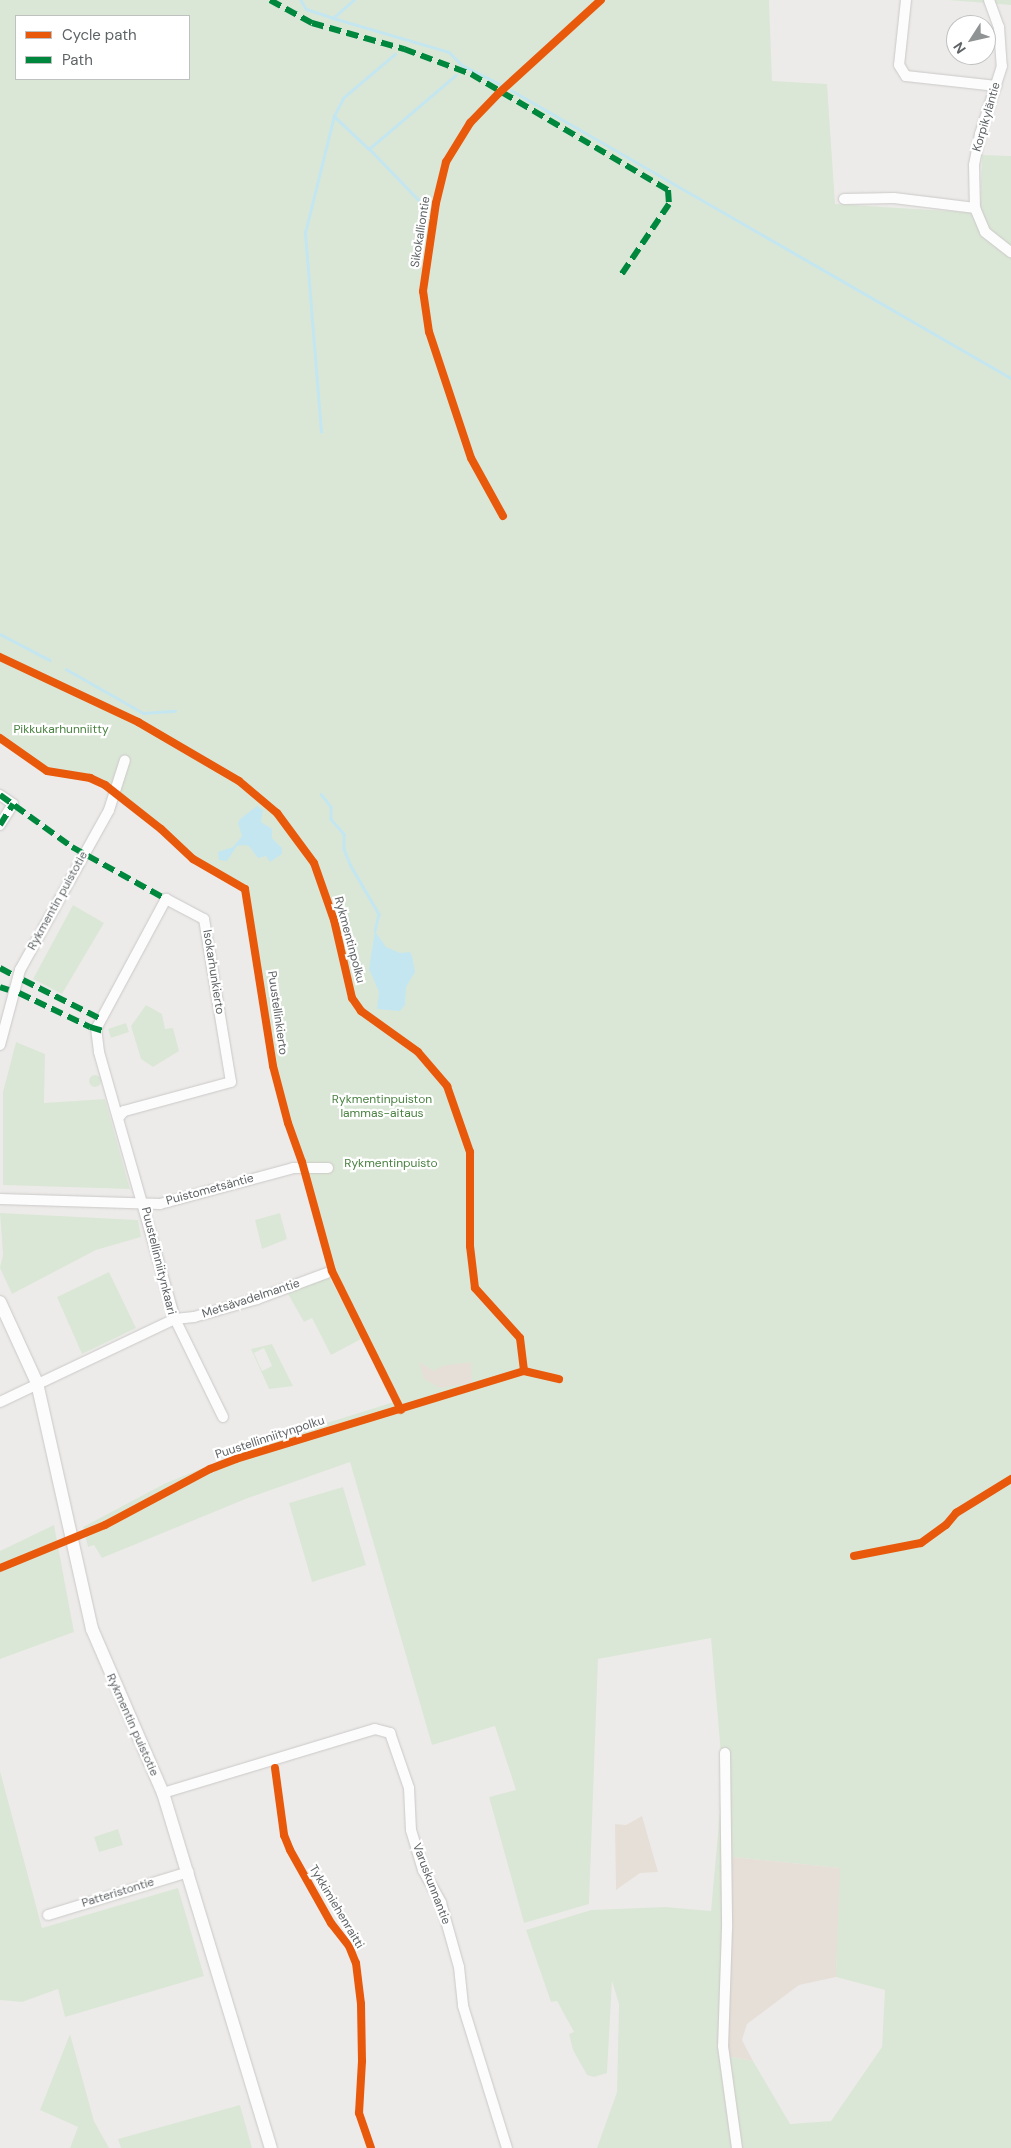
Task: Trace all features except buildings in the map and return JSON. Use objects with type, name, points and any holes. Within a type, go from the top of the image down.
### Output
[{"type":"street","points":[[906,0],[899,65],[906,76],[996,86]]},
{"type":"street","name":"Korpikyläntie","points":[[989,0],[999,27],[1002,66],[974,165],[975,208],[985,232],[1011,252]]},
{"type":"street","points":[[844,199],[894,198],[975,208]]},
{"type":"street","name":"Rykmentin puistotie","points":[[0,1045],[20,970],[109,810],[125,760]]},
{"type":"street","points":[[0,795],[13,804],[0,825]]},
{"type":"street","name":"Isokarhunkierto","points":[[101,1015],[166,899],[204,919],[231,1082],[124,1111],[119,1117]]},
{"type":"street","name":"Puustellinniitynkaari","points":[[0,1402],[175,1319],[99,1052],[96,1029],[101,1015]]},
{"type":"street","name":"Puistometsäntie","points":[[0,1199],[160,1204],[293,1168],[328,1168]]},
{"type":"street","name":"Metsävadelmantie","points":[[175,1319],[194,1317],[257,1300],[327,1273]]},
{"type":"street","name":"Rykmentin puistotie","points":[[0,1302],[37,1383],[77,1567],[99,1651],[163,1793],[189,1872],[271,2148]]},
{"type":"street","points":[[175,1319],[222,1417]]},
{"type":"street","name":"Varuskunnantie","points":[[163,1793],[375,1729],[390,1734],[409,1788],[411,1830],[423,1870],[440,1903],[458,1967],[463,2006],[507,2148]]},
{"type":"street","points":[[725,1752],[727,1928],[723,2046],[733,2123],[734,2147]]},
{"type":"street","name":"Patteristontie","points":[[48,1915],[189,1872]]},
{"type":"green space","points":[[0,0],[769,0],[772,81],[827,84],[835,204],[980,213],[982,155],[1011,156],[1011,2148],[597,2148],[617,2092],[619,2004],[612,1981],[607,2073],[594,2077],[587,2075],[573,2050],[569,2034],[574,2032],[557,2001],[551,2002],[526,1930],[591,1910],[665,1907],[711,1911],[723,1778],[711,1638],[598,1659],[589,1904],[524,1923],[489,1797],[516,1790],[495,1726],[432,1745],[350,1462],[248,1498],[102,1558],[94,1545],[88,1547],[83,1527],[164,1484],[263,1443],[397,1401],[332,1271],[302,1162],[288,1123],[273,1066],[245,889],[193,859],[161,829],[90,778],[47,771],[0,738]],"holes":[[[732,1857],[839,1868],[836,1977],[885,1990],[882,2047],[831,2121],[790,2124],[753,2061],[722,2055]]]},
{"type":"green space","points":[[948,0],[1011,0],[1011,5]]},
{"type":"green space","points":[[73,905],[104,923],[62,994],[33,979]]},
{"type":"green space","points":[[146,1005],[162,1014],[165,1029],[173,1028],[179,1051],[153,1067],[141,1059],[131,1026]]},
{"type":"green space","points":[[126,1023],[129,1032],[111,1038],[108,1029]]},
{"type":"green space","points":[[16,1042],[45,1054],[44,1103],[105,1099],[130,1189],[3,1185],[3,1092]]},
{"type":"green space","points":[[95,1075],[101,1081],[95,1087],[89,1081]]},
{"type":"green space","points":[[0,1213],[138,1220],[141,1237],[96,1250],[12,1294],[0,1268],[3,1254]]},
{"type":"green space","points":[[280,1213],[287,1239],[262,1249],[255,1220]]},
{"type":"green space","points":[[109,1272],[136,1328],[82,1354],[57,1297]]},
{"type":"green space","points":[[328,1275],[363,1338],[331,1355],[312,1318],[304,1322],[288,1294]]},
{"type":"green space","points":[[272,1344],[293,1386],[302,1385],[269,1389],[251,1349]],"holes":[[[264,1348],[272,1366],[262,1371],[254,1353]]]},
{"type":"green space","points":[[343,1487],[366,1565],[312,1582],[289,1503]]},
{"type":"green space","points":[[54,1525],[74,1632],[0,1659],[0,1551]]},
{"type":"green space","points":[[0,1771],[42,1928],[178,1888],[204,1976],[65,2017],[58,1989],[22,2002],[0,2000]]},
{"type":"green space","points":[[118,1829],[123,1845],[99,1852],[94,1837]]},
{"type":"green space","points":[[70,2034],[94,2121],[109,2148],[70,2148],[78,2127],[40,2110]]},
{"type":"green space","points":[[240,2105],[252,2148],[121,2148],[118,2139]]},
{"type":"sand","points":[[419,1362],[434,1371],[442,1366],[471,1362],[472,1383],[440,1388],[424,1379]]},
{"type":"sand","points":[[642,1816],[658,1872],[640,1873],[616,1890],[615,1824],[626,1825]]},
{"type":"sand","points":[[732,1857],[840,1868],[836,1977],[799,1985],[747,2024],[742,2040],[753,2061],[722,2055]]},
{"type":"water","points":[[257,806],[263,810],[261,822],[272,829],[272,838],[282,848],[282,854],[270,862],[266,856],[258,858],[249,846],[243,845],[237,846],[227,861],[219,860],[218,852],[233,847],[242,836],[238,823],[240,819]]},
{"type":"water","points":[[375,931],[386,947],[400,953],[410,952],[412,956],[415,972],[406,987],[405,1005],[400,1011],[377,1009],[379,992],[369,969]]},
{"type":"waterway","points":[[301,0],[306,9],[333,18],[354,0]]},
{"type":"waterway","points":[[333,18],[449,52],[462,65],[500,84]]},
{"type":"waterway","points":[[321,432],[305,233],[334,116],[343,98],[395,54]]},
{"type":"waterway","points":[[418,200],[369,149],[456,75]]},
{"type":"waterway","points":[[511,90],[1011,378]]},
{"type":"waterway","points":[[334,116],[369,149]]},
{"type":"waterway","points":[[0,634],[50,660]]},
{"type":"waterway","points":[[66,669],[143,713],[175,711]]},
{"type":"waterway","points":[[321,794],[331,807],[331,819],[344,834],[344,849],[351,866],[379,914],[375,931]]},
{"type":"marked path","points":[[270,0],[312,23],[404,49],[471,74],[668,190],[669,204],[619,278]]},
{"type":"marked path","points":[[0,795],[72,847],[166,899]]},
{"type":"marked path","points":[[0,825],[13,804]]},
{"type":"marked path","points":[[0,968],[13,975]]},
{"type":"marked path","points":[[23,980],[103,1020]]},
{"type":"marked path","points":[[0,987],[9,990]]},
{"type":"marked path","points":[[19,993],[90,1027],[106,1032]]},
{"type":"cycle path","name":"Sikokalliontie","points":[[503,516],[471,458],[429,332],[423,291],[436,203],[446,162],[470,123],[499,93],[601,0]]},
{"type":"cycle path","name":"Rykmentinpolku","points":[[0,657],[138,722],[239,781],[277,813],[314,863],[334,920],[352,998],[361,1011],[418,1052],[447,1086],[470,1152],[470,1246],[475,1288],[520,1338],[524,1371]]},
{"type":"cycle path","name":"Puustellinkierto","points":[[0,738],[47,771],[90,778],[105,785],[161,829],[193,859],[245,889],[273,1066],[332,1271],[401,1410]]},
{"type":"cycle path","name":"Puustellinniitynpolku","points":[[0,1568],[105,1525],[210,1469],[236,1459],[524,1371],[559,1379]]},
{"type":"cycle path","points":[[854,1556],[921,1543],[946,1525],[956,1513],[1011,1479]]},
{"type":"cycle path","name":"Tykkimiehenraitti","points":[[275,1768],[284,1835],[290,1850],[331,1923],[349,1946],[356,1963],[361,2004],[362,2061],[359,2113],[371,2148]]},
{"type":"park label","name":"Pikkukarhunniitty","points":[[61,730]]},
{"type":"park label","name":"Rykmentinpuiston lammas-aitaus","points":[[382,1107]]},
{"type":"park label","name":"Rykmentinpuisto","points":[[391,1164]]}]
